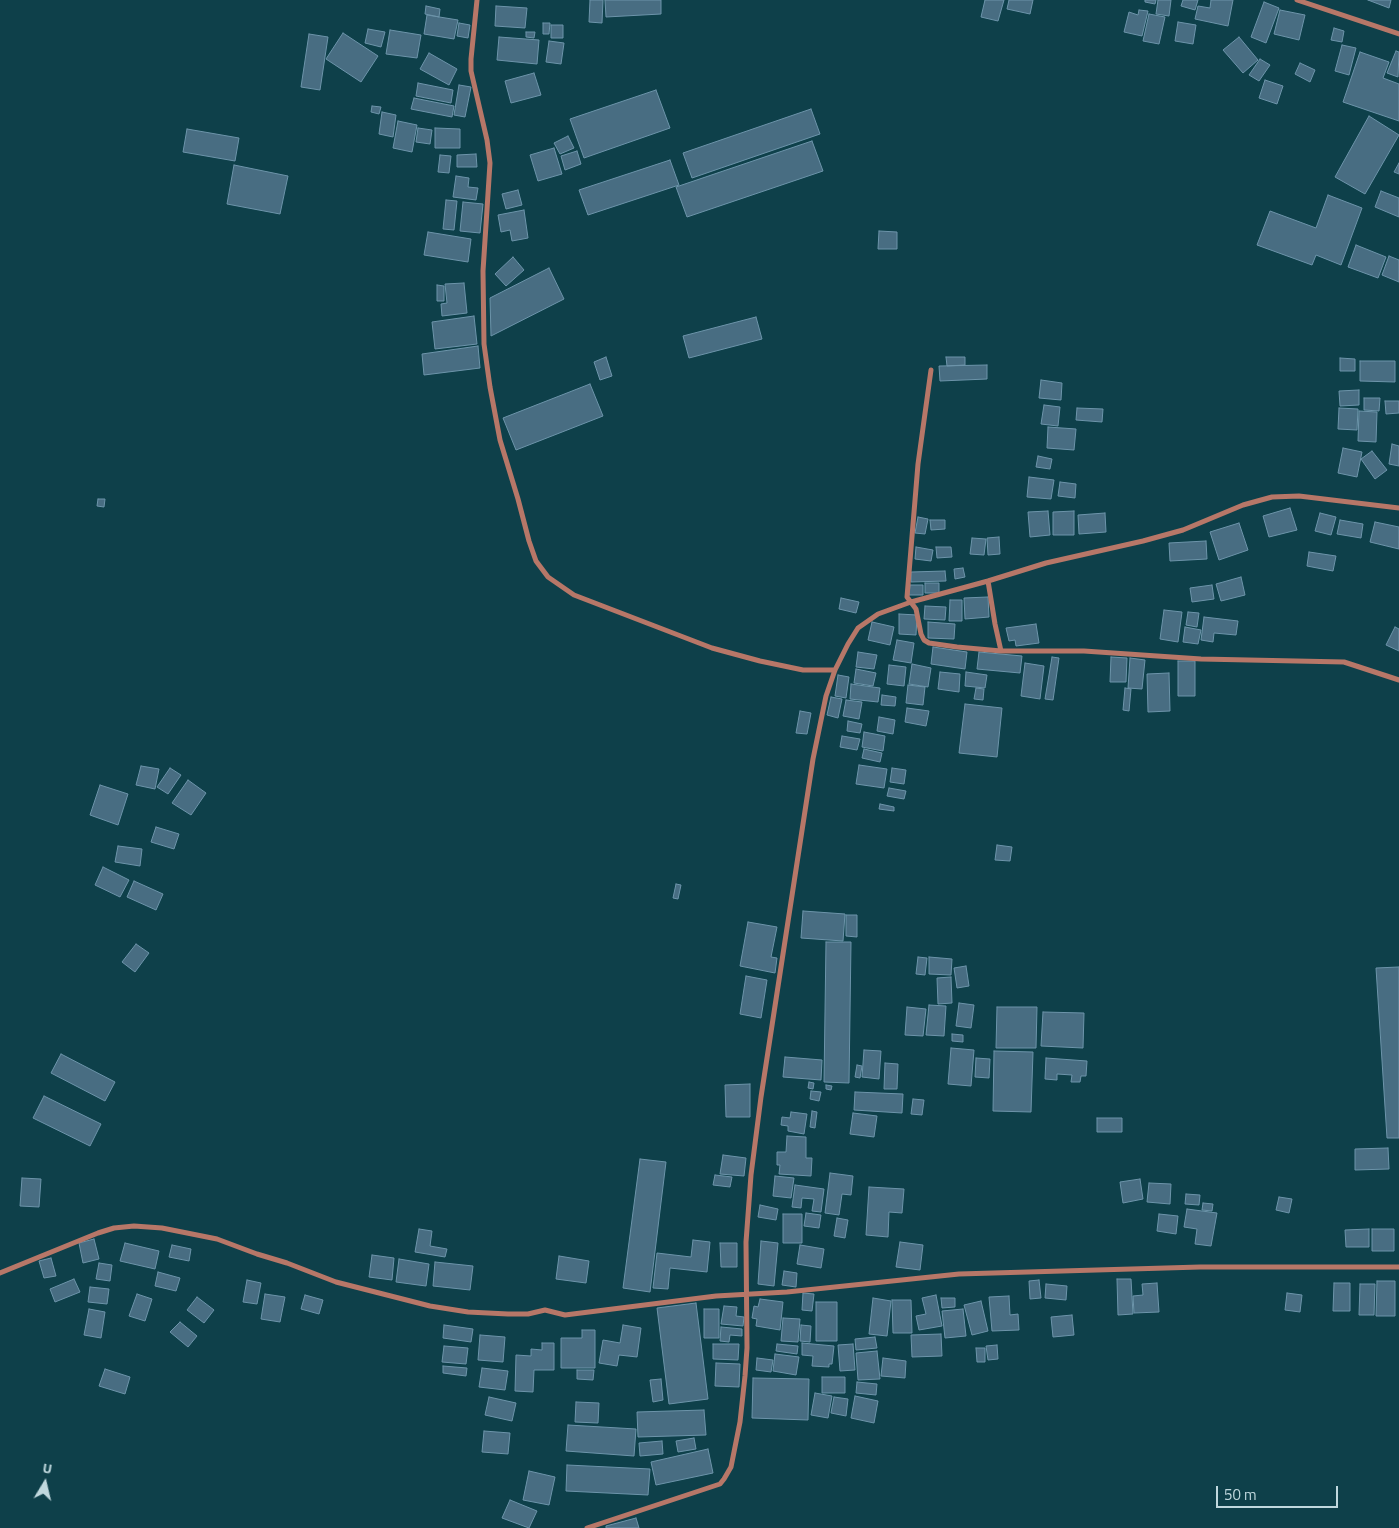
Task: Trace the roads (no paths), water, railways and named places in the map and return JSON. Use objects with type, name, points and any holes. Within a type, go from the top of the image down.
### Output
[{"type":"street","points":[[477,0],[471,59],[490,163],[482,271],[484,344],[500,440],[536,560],[548,577],[574,595],[712,648],[760,662],[803,670],[836,670]]},
{"type":"street","points":[[1297,0],[1399,34]]},
{"type":"street","points":[[931,370],[912,520],[906,595],[918,616],[924,640],[957,647],[1001,651],[1084,652],[1201,659],[1344,662],[1399,680]]},
{"type":"street","points":[[586,1528],[720,1484],[732,1462],[745,1376],[746,1242],[751,1175],[761,1097],[813,759],[826,696],[848,644],[858,628],[878,614],[910,602],[1046,563],[1175,532],[1243,505],[1272,497],[1299,496],[1399,508]]},
{"type":"street","points":[[988,581],[1001,651]]},
{"type":"street","points":[[0,1273],[98,1233],[114,1228],[134,1226],[162,1228],[217,1239],[336,1282],[430,1306],[468,1312],[528,1314],[545,1310],[564,1315],[746,1293],[787,1292],[979,1273],[1200,1267],[1399,1267]]}]
